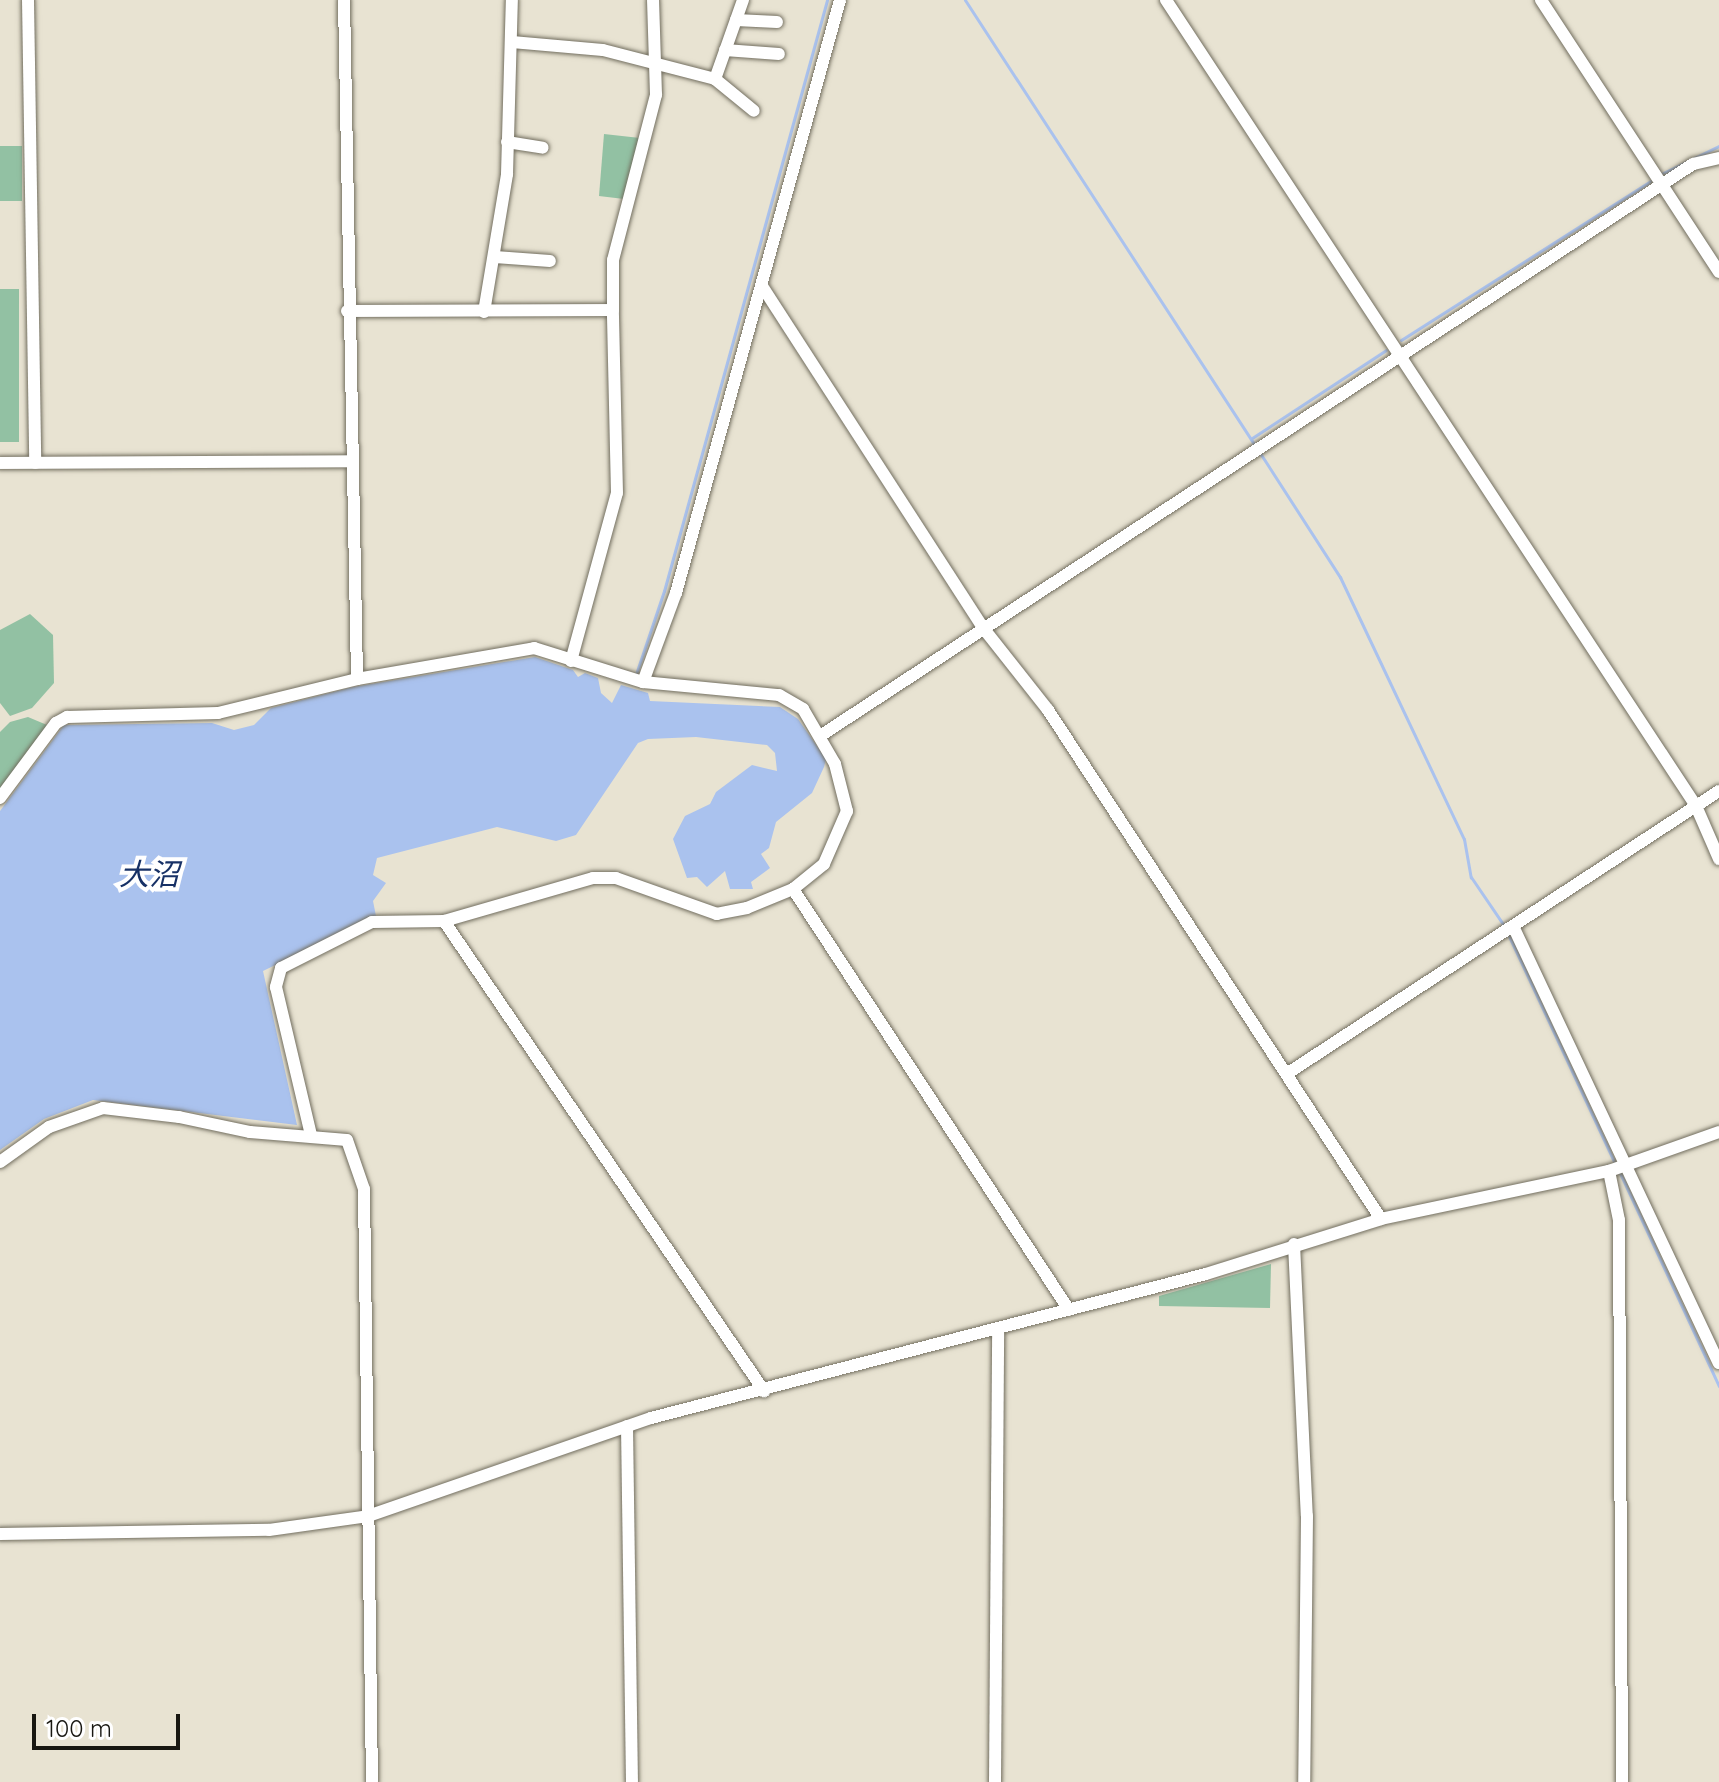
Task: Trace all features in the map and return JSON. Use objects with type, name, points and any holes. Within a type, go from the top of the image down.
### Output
[{"type":"street","points":[[28,0],[35,463]]},
{"type":"street","points":[[344,0],[347,311],[357,679]]},
{"type":"street","points":[[484,312],[495,257],[507,142],[512,0]]},
{"type":"street","points":[[571,661],[617,493],[613,260],[656,95],[653,0]]},
{"type":"street","points":[[715,79],[743,0]]},
{"type":"street","points":[[637,681],[676,593],[840,0]]},
{"type":"street","points":[[1166,0],[1696,806],[1719,859]]},
{"type":"street","points":[[1541,0],[1719,272]]},
{"type":"street","points":[[736,20],[777,22]]},
{"type":"street","points":[[512,42],[603,50],[715,79],[754,111]]},
{"type":"street","points":[[725,50],[779,54]]},
{"type":"street","points":[[507,142],[543,148]]},
{"type":"street","points":[[820,736],[1693,164],[1719,158]]},
{"type":"street","points":[[495,257],[550,261]]},
{"type":"street","points":[[762,286],[984,629],[1048,710],[1381,1219]]},
{"type":"street","points":[[347,311],[613,310]]},
{"type":"street","points":[[0,463],[350,461]]},
{"type":"street","points":[[0,798],[62,719],[218,713],[357,679],[534,648],[637,681],[779,695],[803,709],[835,764],[847,811],[824,864],[793,889],[747,908],[717,914],[603,877],[444,921],[372,922],[291,962],[276,976],[311,1135]]},
{"type":"street","points":[[1288,1073],[1719,791]]},
{"type":"street","points":[[793,889],[1069,1310]]},
{"type":"street","points":[[444,921],[764,1391]]},
{"type":"street","points":[[1508,929],[1618,1168],[1719,1363]]},
{"type":"street","points":[[0,1162],[49,1127],[103,1108],[179,1117],[250,1132],[347,1140],[364,1189],[372,1782]]},
{"type":"street","points":[[0,1534],[269,1530],[368,1516],[627,1426],[1069,1310],[1381,1219],[1618,1168],[1719,1132]]},
{"type":"street","points":[[1618,1168],[1622,1782]]},
{"type":"street","points":[[1294,1244],[1307,1516],[1304,1782]]},
{"type":"street","points":[[995,1782],[998,1329]]},
{"type":"street","points":[[627,1426],[632,1782]]},
{"type":"green space","points":[[604,134],[640,138],[624,199],[599,196]]},
{"type":"green space","points":[[0,146],[22,146],[22,201],[0,201]]},
{"type":"green space","points":[[0,289],[19,289],[19,442],[0,442]]},
{"type":"green space","points":[[30,614],[53,635],[54,683],[32,708],[10,716],[0,703],[0,630]]},
{"type":"green space","points":[[28,717],[47,725],[47,730],[0,789],[0,732],[10,722]]},
{"type":"green space","points":[[1271,1264],[1270,1308],[1159,1306],[1159,1296]]},
{"type":"water","name":"大沼","points":[[535,657],[573,670],[578,677],[585,673],[598,678],[601,693],[612,703],[621,685],[648,693],[650,701],[780,707],[798,719],[826,759],[824,767],[812,793],[776,822],[769,848],[761,854],[770,868],[751,882],[753,889],[730,889],[725,871],[707,887],[697,877],[687,878],[673,839],[685,816],[710,804],[716,792],[752,765],[777,771],[775,753],[767,745],[696,737],[648,739],[638,743],[576,835],[556,841],[497,827],[377,858],[373,875],[386,883],[373,901],[376,916],[263,971],[297,1125],[93,1100],[44,1119],[0,1150],[0,811],[64,725],[212,723],[234,730],[254,725],[271,708],[353,687]]},
{"type":"waterway","points":[[635,677],[664,591],[827,0]]},
{"type":"waterway","points":[[965,0],[1254,444]]},
{"type":"waterway","points":[[1661,174],[1719,146]]},
{"type":"waterway","points":[[1401,340],[1651,181]]},
{"type":"waterway","points":[[1252,438],[1386,350]]},
{"type":"waterway","points":[[1260,453],[1340,577],[1464,839],[1471,877],[1505,927]]},
{"type":"waterway","points":[[1508,934],[1616,1166]]},
{"type":"waterway","points":[[1620,1173],[1719,1386]]}]
